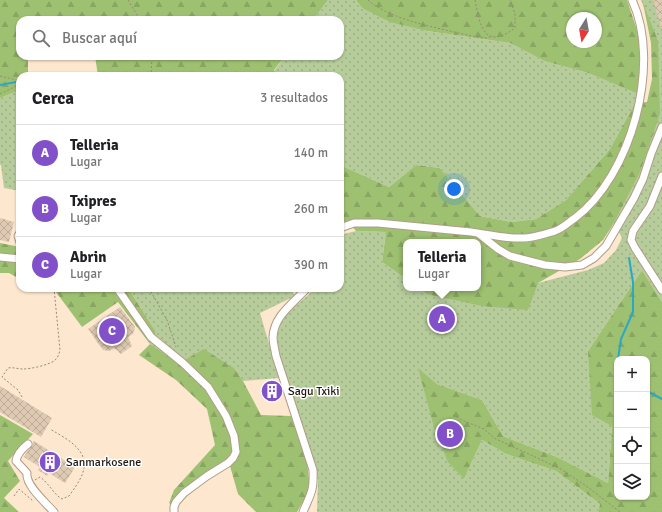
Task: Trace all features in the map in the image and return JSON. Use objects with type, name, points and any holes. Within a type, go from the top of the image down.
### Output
[{"type":"street","points":[[344,227],[354,223],[378,223],[522,238],[556,231],[586,209],[609,180],[622,157],[643,102],[647,81],[647,48],[642,23],[632,0]]},
{"type":"street","points":[[478,233],[498,249],[510,256],[545,265],[582,265],[594,258],[606,246],[634,198],[643,179],[651,154],[662,128]]},
{"type":"street","points":[[662,176],[650,206],[633,231],[631,240],[634,248],[662,290]]},
{"type":"street","points":[[0,257],[16,259]]},
{"type":"street","points":[[119,292],[151,337],[183,363],[208,387],[226,416],[234,436],[236,452],[233,458],[184,493],[176,502],[174,512]]},
{"type":"street","points":[[303,292],[283,313],[275,325],[273,338],[276,356],[313,470],[314,485],[303,512]]},
{"type":"street","points":[[28,444],[16,457],[16,461],[28,473],[26,475],[28,482],[54,512]]},
{"type":"path","points":[[128,0],[138,16]]},
{"type":"path","points":[[368,0],[382,10],[403,19],[475,36],[486,38],[493,36]]},
{"type":"path","points":[[476,0],[482,29],[488,35],[498,37],[507,34],[515,28],[515,14],[510,0]]},
{"type":"path","points":[[151,72],[152,60]]},
{"type":"path","points":[[0,76],[16,80]]},
{"type":"path","points":[[0,94],[16,86]]},
{"type":"path","points":[[22,397],[18,390],[2,376],[8,368],[12,367],[21,370],[31,369],[54,361],[58,356],[60,350],[54,292]]},
{"type":"path","points":[[151,292],[167,320],[177,353]]},
{"type":"path","points":[[453,415],[484,429],[494,438],[561,469],[620,512]]},
{"type":"path","points":[[34,483],[33,481],[40,477],[46,481],[57,496],[62,499],[69,496],[82,475],[84,458],[81,451],[73,443],[50,429]]},
{"type":"path","points":[[14,496],[19,488],[34,501]]},
{"type":"green space","points":[[0,0],[328,0],[316,16],[16,16],[16,60],[28,60],[28,72],[16,72],[16,92],[0,98]]},
{"type":"green space","points":[[328,0],[356,0],[362,8],[427,31],[510,43],[544,61],[588,73],[638,93],[635,103],[610,149],[566,200],[536,219],[512,222],[480,216],[440,168],[416,165],[389,187],[344,167],[344,72],[274,71],[282,60],[344,60],[344,16],[316,16]]},
{"type":"green space","points":[[356,0],[627,0],[640,39],[643,65],[639,94],[588,73],[544,61],[510,43],[427,31],[390,22],[362,8]]},
{"type":"green space","points":[[641,0],[662,0],[662,302],[642,270],[588,351],[612,426],[608,483],[557,457],[503,436],[482,400],[437,384],[418,369],[464,479],[482,440],[506,454],[556,471],[600,504],[598,512],[317,512],[318,480],[312,455],[277,349],[276,333],[284,316],[311,292],[344,292],[344,234],[356,231],[386,232],[382,262],[403,277],[403,291],[424,291],[428,294],[458,291],[481,291],[481,289],[538,283],[588,270],[604,263],[616,250],[622,238],[614,223],[639,175],[658,40]]},
{"type":"green space","points":[[643,3],[658,40],[660,114],[639,175],[614,223],[603,240],[580,259],[538,283],[528,310],[482,306],[427,294],[423,291],[481,291],[481,239],[403,239],[403,277],[382,262],[386,232],[356,231],[348,222],[344,223],[344,167],[389,187],[416,165],[440,168],[480,216],[512,222],[536,219],[566,200],[610,149],[635,103],[647,102],[652,79],[651,43]]},
{"type":"green space","points":[[96,60],[282,60],[274,70],[275,72],[97,72]]},
{"type":"green space","points":[[16,92],[16,190],[4,188],[0,165],[0,98]]},
{"type":"green space","points":[[0,243],[16,246],[16,257],[0,255]]},
{"type":"green space","points":[[0,260],[16,262],[16,277],[9,273],[0,273]]},
{"type":"green space","points":[[642,270],[662,302],[662,512],[598,512],[600,504],[556,471],[506,454],[482,440],[464,479],[448,462],[435,431],[418,368],[437,384],[482,400],[503,436],[557,457],[608,483],[612,426],[592,415],[588,351]]},
{"type":"green space","points":[[56,292],[131,292],[156,332],[150,344],[118,302],[82,327]]},
{"type":"green space","points":[[131,292],[292,292],[295,296],[260,313],[279,378],[243,381],[235,369],[179,363],[150,344],[156,332]]},
{"type":"green space","points":[[150,344],[179,363],[204,349],[235,369],[261,415],[291,416],[307,461],[310,489],[297,512],[256,512],[238,494],[230,466],[201,485],[176,508],[169,503],[174,490],[215,445],[207,409],[176,380],[139,355]]},
{"type":"green space","points":[[0,415],[33,434],[8,461],[20,481],[4,498],[19,512],[0,512]]},
{"type":"building","points":[[653,0],[662,0],[662,28],[661,28]]},
{"type":"building","points":[[0,218],[14,222],[9,242],[0,240]]},
{"type":"building","points":[[120,307],[135,327],[133,334],[128,337],[132,346],[121,354],[114,348],[109,351],[103,350],[88,329]]},
{"type":"building","points":[[438,313],[451,315],[449,329],[436,327],[437,323],[432,322],[433,314]]},
{"type":"building","points":[[0,386],[52,418],[41,437],[0,412]]},
{"type":"building","name":"Sagu Txiki","points":[[277,386],[278,394],[268,397],[266,389]]},
{"type":"building","points":[[453,426],[459,436],[448,443],[442,432]]},
{"type":"building","name":"Sanmarkosene","points":[[34,441],[75,467],[65,483],[49,473],[47,476],[38,470],[40,467],[24,457]]},
{"type":"waterway","points":[[0,85],[16,82]]},
{"type":"waterway","points":[[618,356],[621,339],[633,312],[633,282],[629,258]]},
{"type":"waterway","points":[[649,392],[662,399]]},
{"type":"place","name":"Telleria","points":[[442,319]]},
{"type":"place","name":"Abrin","points":[[112,331]]},
{"type":"place","name":"Sagu Txiki","points":[[272,391]]},
{"type":"place","name":"Txipres","points":[[450,434]]},
{"type":"place","name":"Sanmarkosene","points":[[50,462]]}]
